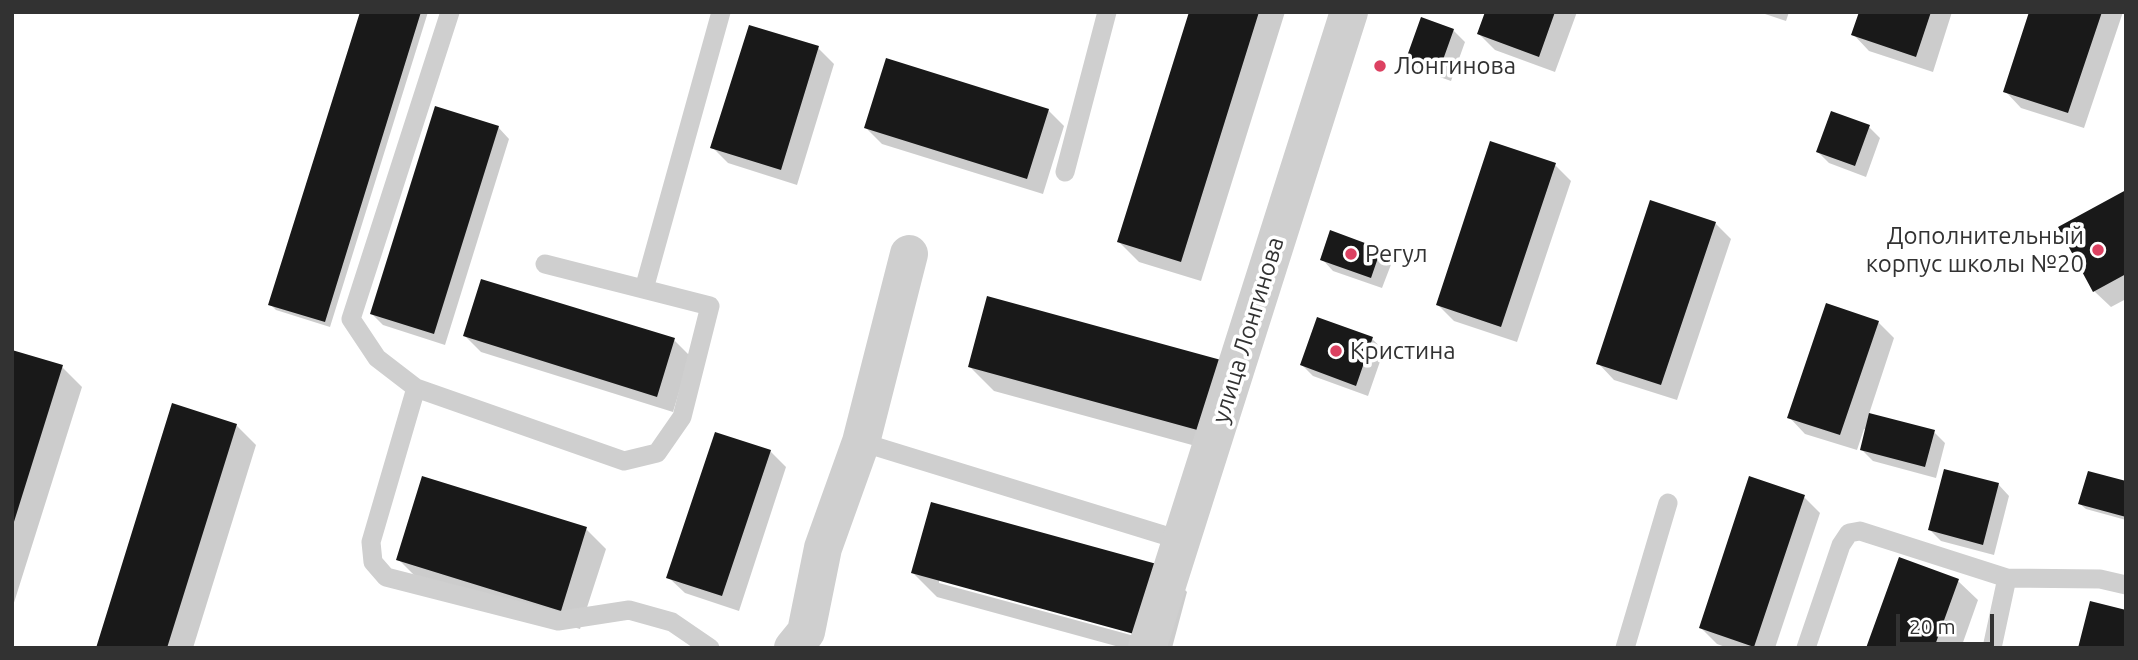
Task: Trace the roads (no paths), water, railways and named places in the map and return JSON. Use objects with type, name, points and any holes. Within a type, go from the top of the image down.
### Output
[{"type":"street","name":"улица Лонгинова","points":[[1147,648],[1349,12]]},
{"type":"street","points":[[793,648],[806,632],[823,548],[861,442],[909,254]]},
{"type":"lane","points":[[450,12],[351,319],[377,358],[416,388],[624,461],[657,453],[682,417],[710,306],[545,264]]},
{"type":"lane","points":[[643,289],[721,12]]},
{"type":"lane","points":[[1065,172],[1107,12]]},
{"type":"lane","points":[[416,388],[371,542],[373,562],[386,577],[558,621],[629,610],[672,622],[710,648]]},
{"type":"lane","points":[[861,442],[1183,541]]},
{"type":"lane","points":[[1625,648],[1668,503]]},
{"type":"lane","points":[[1806,648],[1841,545],[1849,533],[1860,531],[2007,578],[2100,579],[2126,585]]},
{"type":"lane","points":[[1992,648],[2007,578]]},
{"type":"place","name":"Лонгинова","points":[[1380,66]]},
{"type":"place","name":"Дополнительный корпус школы №20","points":[[2098,250]]},
{"type":"place","name":"Регул","points":[[1351,254]]},
{"type":"place","name":"Кристина","points":[[1336,351]]}]
